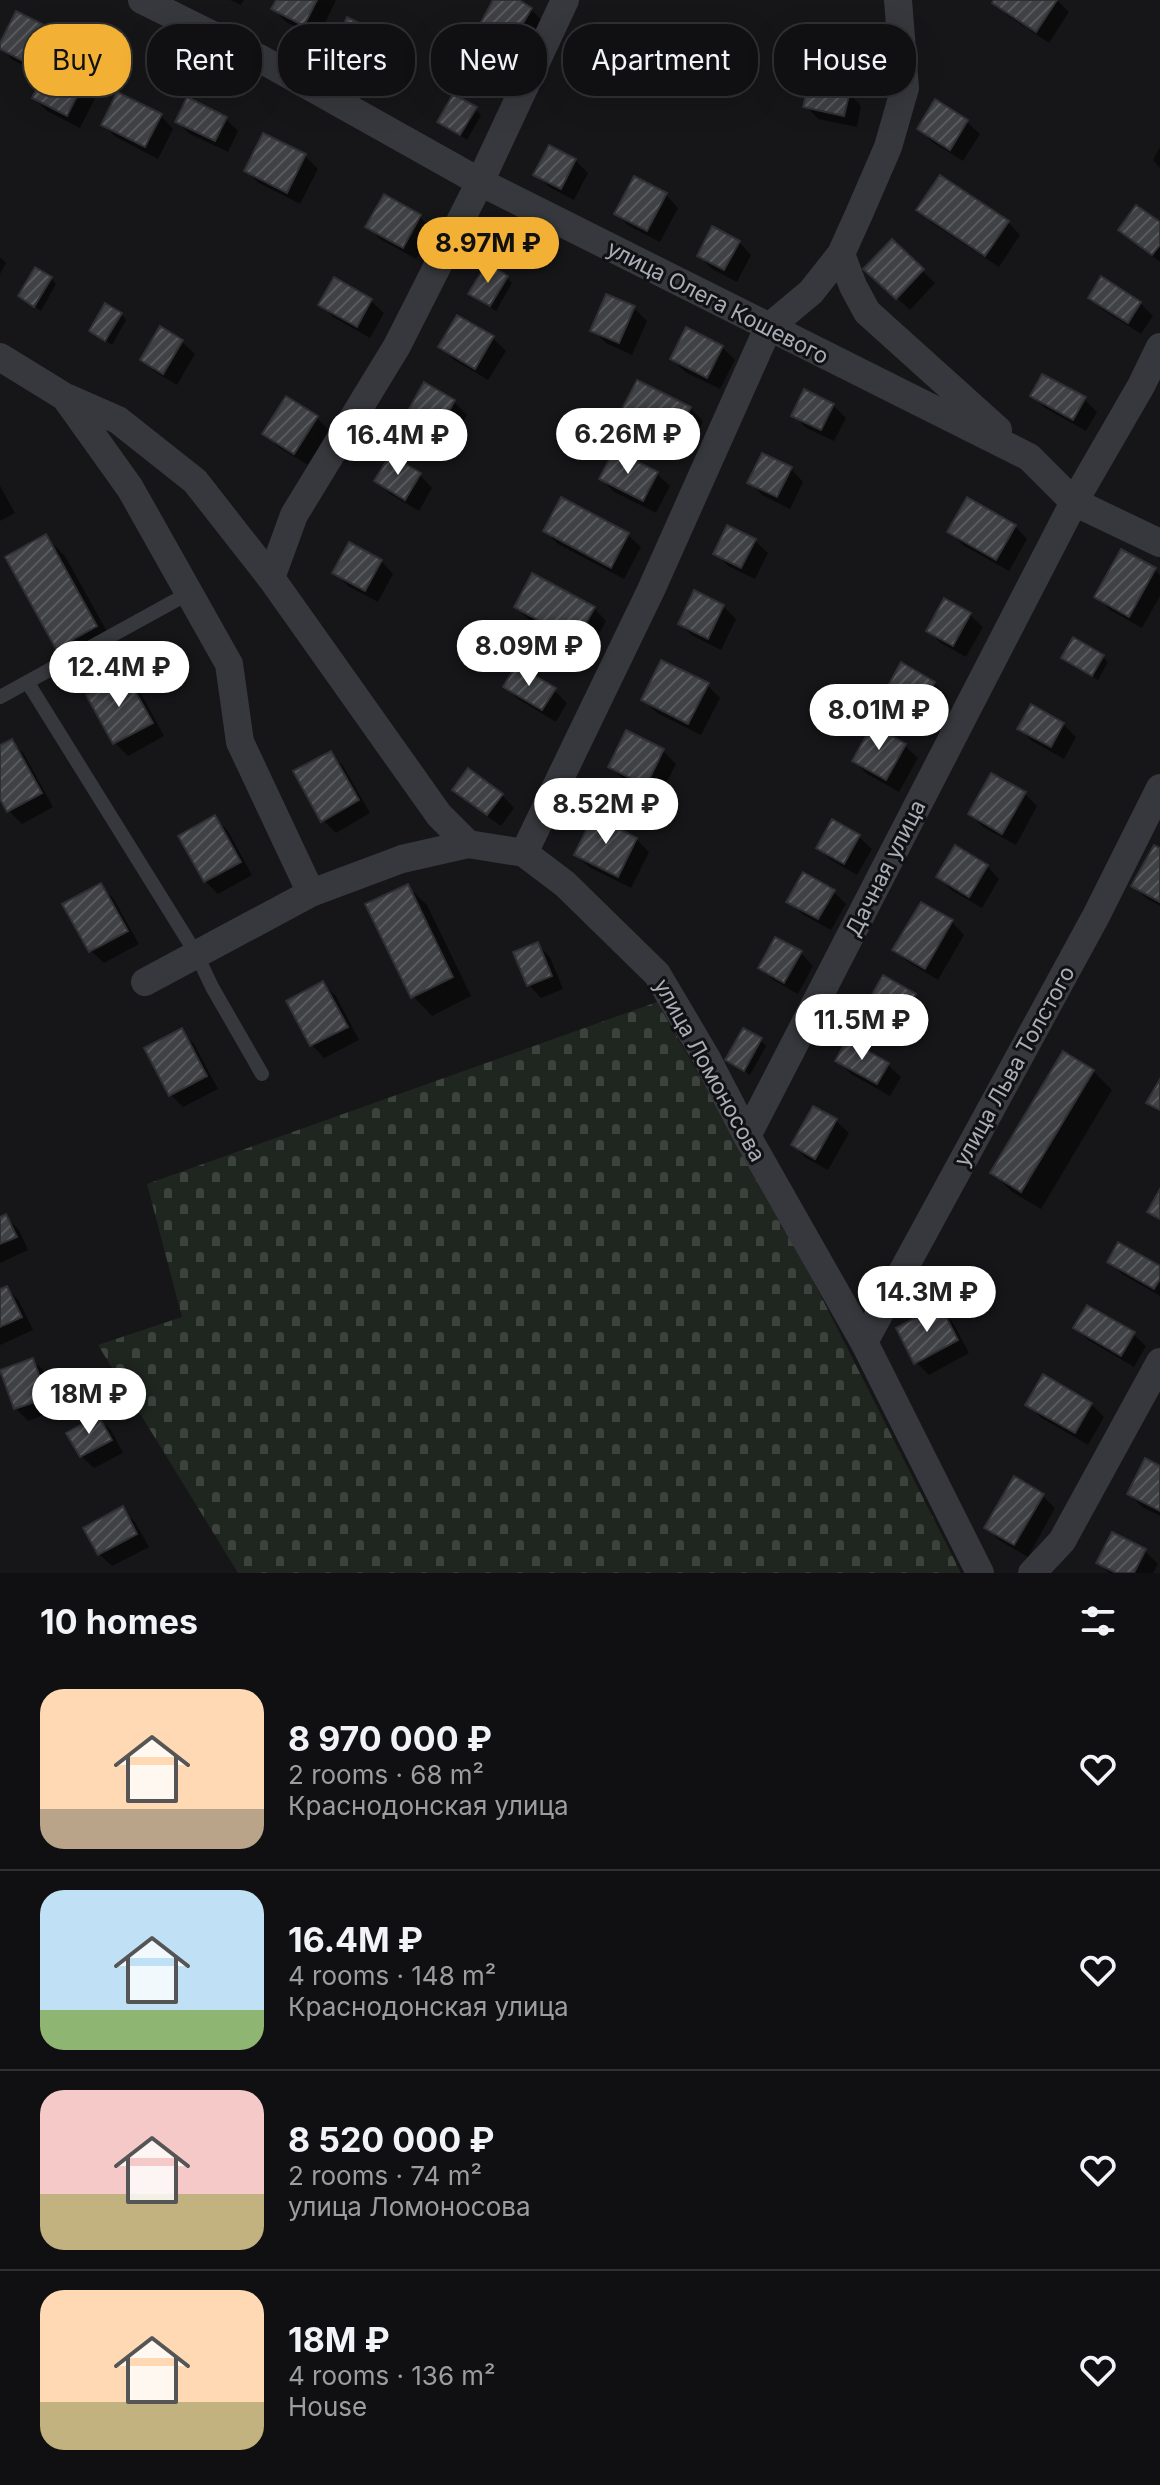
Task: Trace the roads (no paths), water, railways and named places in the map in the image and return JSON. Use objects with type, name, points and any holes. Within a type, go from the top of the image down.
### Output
[{"type":"street","name":"улица Олега Кошевого","points":[[142,0],[259,58],[480,182],[1029,457],[1074,502],[1160,543]]},
{"type":"street","points":[[271,578],[294,515],[397,346],[480,182],[565,0]]},
{"type":"street","points":[[524,853],[651,590],[768,328],[811,292],[841,254],[888,147],[905,88],[898,0]]},
{"type":"street","points":[[841,254],[867,312],[1029,457]]},
{"type":"street","name":"Дачная улица","points":[[747,1136],[1074,502],[1160,347]]},
{"type":"street","points":[[0,357],[65,397],[118,420],[195,481],[271,578],[439,815],[468,844]]},
{"type":"street","points":[[65,397],[130,488],[229,664],[240,742],[311,893]]},
{"type":"street","name":"улица Льва Толстого","points":[[864,1342],[1096,916],[1160,788]]},
{"type":"street","name":"улица Ломоносова","points":[[145,982],[311,893],[402,859],[468,844],[524,853],[565,884],[657,974],[864,1342],[980,1573]]},
{"type":"street","points":[[1032,1573],[1062,1541],[1160,1362]]},
{"type":"lane","points":[[0,697],[189,593]]},
{"type":"lane","points":[[28,683],[197,955],[262,1074]]}]
